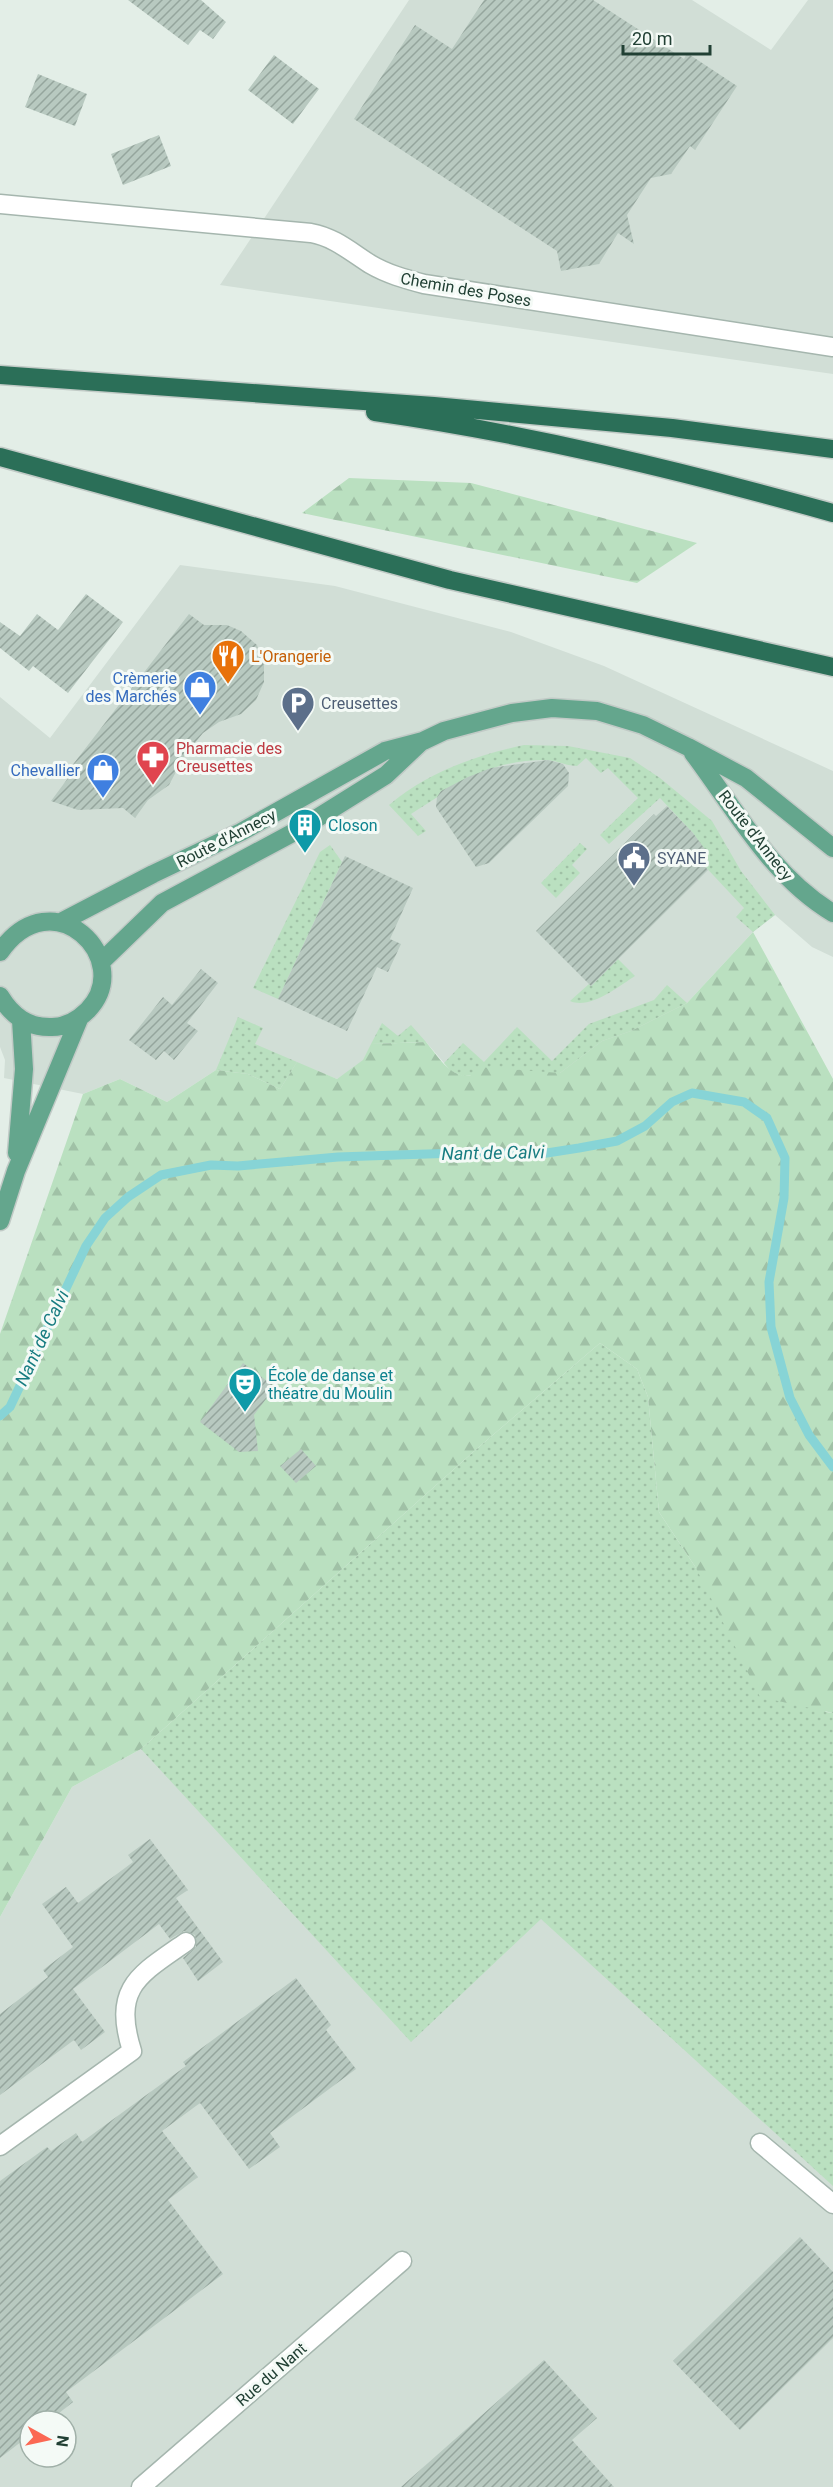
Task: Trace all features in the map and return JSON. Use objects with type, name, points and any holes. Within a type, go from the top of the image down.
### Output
[{"type":"highway","points":[[0,375],[482,410],[672,428],[833,449]]},
{"type":"highway","points":[[192,389],[423,419],[528,438],[711,479],[833,513]]},
{"type":"highway","points":[[0,458],[427,574],[833,666]]},
{"type":"main road","name":"Route d'Annecy","points":[[61,922],[153,874],[242,832],[385,751],[423,741],[444,731],[512,713],[552,708],[609,715],[643,725],[688,747],[746,778],[833,848]]},
{"type":"main road","name":"Route d'Annecy","points":[[101,962],[162,903],[298,830],[386,775],[423,741]]},
{"type":"main road","name":"Route d'Annecy","points":[[688,747],[782,871],[801,891],[833,913]]},
{"type":"main road","points":[[0,952],[6,936],[34,922],[61,922],[87,936],[101,962],[102,984],[94,1004],[79,1019],[61,1027],[40,1027],[21,1020],[9,1010],[0,996]]},
{"type":"main road","points":[[0,1221],[16,1171],[79,1019]]},
{"type":"main road","points":[[16,1171],[24,1069],[21,1020]]},
{"type":"street","name":"Chemin des Poses","points":[[0,204],[312,233],[322,235],[371,265],[394,276],[424,284],[833,347]]},
{"type":"street","points":[[0,2145],[132,2051],[126,2009],[134,1982],[186,1942]]},
{"type":"street","points":[[760,2143],[833,2204]]},
{"type":"street","name":"Rue du Nant","points":[[141,2487],[402,2261]]},
{"type":"shaded area","points":[[409,0],[692,0],[771,50],[808,0],[833,0],[833,374],[220,285]]},
{"type":"shaded area","points":[[180,565],[335,586],[511,632],[604,666],[833,771],[833,957],[812,947],[775,915],[753,932],[687,1003],[560,1073],[451,1071],[426,1042],[396,1042],[337,1079],[297,1063],[280,1089],[248,1074],[216,1070],[167,1102],[120,1079],[83,1094],[4,1078],[5,1060],[0,1047],[0,697],[50,738]]},
{"type":"shaded area","points":[[833,1713],[833,2487],[0,2487],[0,1917],[72,1787],[141,1749]]},
{"type":"green space","points":[[349,478],[471,483],[697,543],[637,583],[302,513]]},
{"type":"green space","points":[[524,745],[568,746],[630,758],[660,778],[712,821],[741,871],[775,915],[753,932],[736,917],[744,908],[699,860],[706,852],[693,833],[660,798],[609,844],[600,835],[638,798],[608,768],[601,773],[586,758],[577,766],[549,760],[524,761],[489,769],[473,776],[411,814],[426,831],[418,836],[389,805],[436,774],[487,754]]},
{"type":"green space","points":[[580,843],[587,849],[572,865],[580,873],[556,898],[541,883]]},
{"type":"green space","points":[[330,845],[342,862],[278,999],[253,988],[320,852]]},
{"type":"green space","points":[[753,932],[833,1079],[833,1713],[760,1697],[696,1568],[659,1512],[648,1397],[637,1369],[600,1343],[472,1453],[141,1749],[72,1787],[0,1917],[0,1334],[83,1094],[120,1079],[167,1102],[216,1070],[248,1074],[280,1089],[297,1062],[337,1079],[363,1060],[371,1044],[426,1042],[445,1065],[463,1075],[470,1076],[479,1067],[560,1073],[602,1041],[631,1031],[687,1003]]},
{"type":"green space","points":[[618,959],[635,976],[595,1000],[578,1003],[570,1001],[589,984],[591,986]]},
{"type":"green space","points":[[667,985],[687,1003],[631,1031],[602,1041],[560,1073],[462,1076],[451,1071],[444,1063],[463,1043],[484,1062],[517,1027],[552,1061],[589,1024],[654,1000]]},
{"type":"green space","points":[[238,1017],[263,1028],[255,1044],[297,1062],[280,1089],[248,1074],[216,1070]]},
{"type":"green space","points":[[382,1023],[398,1036],[411,1025],[426,1042],[371,1044]]},
{"type":"green space","points":[[600,1343],[637,1369],[648,1397],[659,1512],[696,1568],[826,1712],[833,1713],[833,2186],[541,1919],[411,2042],[141,1749],[472,1453]]},
{"type":"building","points":[[128,0],[201,0],[226,22],[213,39],[200,30],[188,45]]},
{"type":"building","points":[[484,0],[593,0],[684,59],[687,53],[737,86],[695,150],[690,146],[671,174],[651,178],[627,215],[634,244],[618,233],[599,264],[561,271],[557,251],[354,119],[415,25],[452,49]]},
{"type":"building","points":[[274,55],[319,89],[293,124],[248,90]]},
{"type":"building","points":[[38,74],[87,94],[75,126],[25,107]]},
{"type":"building","points":[[159,135],[171,166],[123,185],[111,154]]},
{"type":"building","points":[[86,594],[123,622],[68,693],[33,666],[29,671],[0,648],[0,622],[20,636],[37,614],[58,630]]},
{"type":"building","points":[[189,614],[204,625],[227,625],[241,631],[257,645],[264,665],[264,682],[256,700],[241,714],[219,722],[203,733],[185,755],[169,785],[148,800],[135,818],[123,808],[78,810],[51,801],[74,770],[71,767]]},
{"type":"building","points":[[548,760],[563,764],[569,773],[568,786],[489,863],[476,867],[436,807],[437,797],[441,791],[491,768]]},
{"type":"building","name":"SYANE","points":[[667,806],[693,833],[707,852],[699,860],[708,870],[591,986],[536,931],[654,814],[656,816]]},
{"type":"building","points":[[345,856],[413,888],[390,939],[401,944],[388,972],[377,967],[347,1031],[278,999]]},
{"type":"building","points":[[201,969],[218,983],[187,1023],[198,1031],[174,1060],[164,1051],[156,1060],[129,1040],[163,997],[172,1005]]},
{"type":"building","points":[[243,1363],[275,1387],[254,1415],[258,1451],[239,1452],[200,1422]]},
{"type":"building","points":[[301,1449],[316,1466],[296,1483],[280,1466]]},
{"type":"building","points":[[150,1839],[188,1890],[176,1898],[223,1962],[198,1981],[183,1958],[196,1947],[195,1935],[184,1931],[170,1939],[159,1924],[73,1989],[105,2032],[81,2050],[74,2040],[0,2095],[0,2014],[48,1977],[43,1970],[73,1947],[42,1904],[66,1887],[78,1903],[133,1862],[128,1855]]},
{"type":"building","points":[[296,1978],[331,2025],[326,2030],[356,2069],[270,2133],[280,2147],[249,2169],[200,2103],[162,2131],[198,2177],[168,2200],[223,2274],[66,2392],[73,2402],[64,2409],[18,2409],[18,2444],[0,2458],[0,2181],[47,2147],[51,2151],[76,2133],[82,2142],[186,2066],[183,2062]]},
{"type":"building","points":[[800,2237],[833,2272],[833,2338],[740,2430],[673,2361]]},
{"type":"building","points":[[544,2360],[597,2418],[572,2440],[614,2487],[401,2487]]},
{"type":"waterway","name":"Nant de Calvi","points":[[0,1416],[10,1407],[86,1246],[105,1218],[128,1197],[161,1175],[211,1165],[238,1166],[338,1157],[487,1152],[534,1155],[617,1141],[645,1126],[672,1102],[692,1093],[744,1102],[767,1118],[785,1158],[784,1198],[769,1282],[771,1327],[790,1398],[809,1435],[833,1467]]},
{"type":"place","name":"L'Orangerie","points":[[228,685]]},
{"type":"place","name":"Crèmerie des Marchés","points":[[200,716]]},
{"type":"place","name":"Creusettes","points":[[298,732]]},
{"type":"place","name":"Pharmacie des Creusettes","points":[[153,786]]},
{"type":"place","name":"Chevallier","points":[[103,799]]},
{"type":"place","name":"Closon","points":[[305,854]]},
{"type":"place","name":"SYANE","points":[[634,887]]},
{"type":"place","name":"École de danse et théatre du Moulin","points":[[245,1413]]}]
